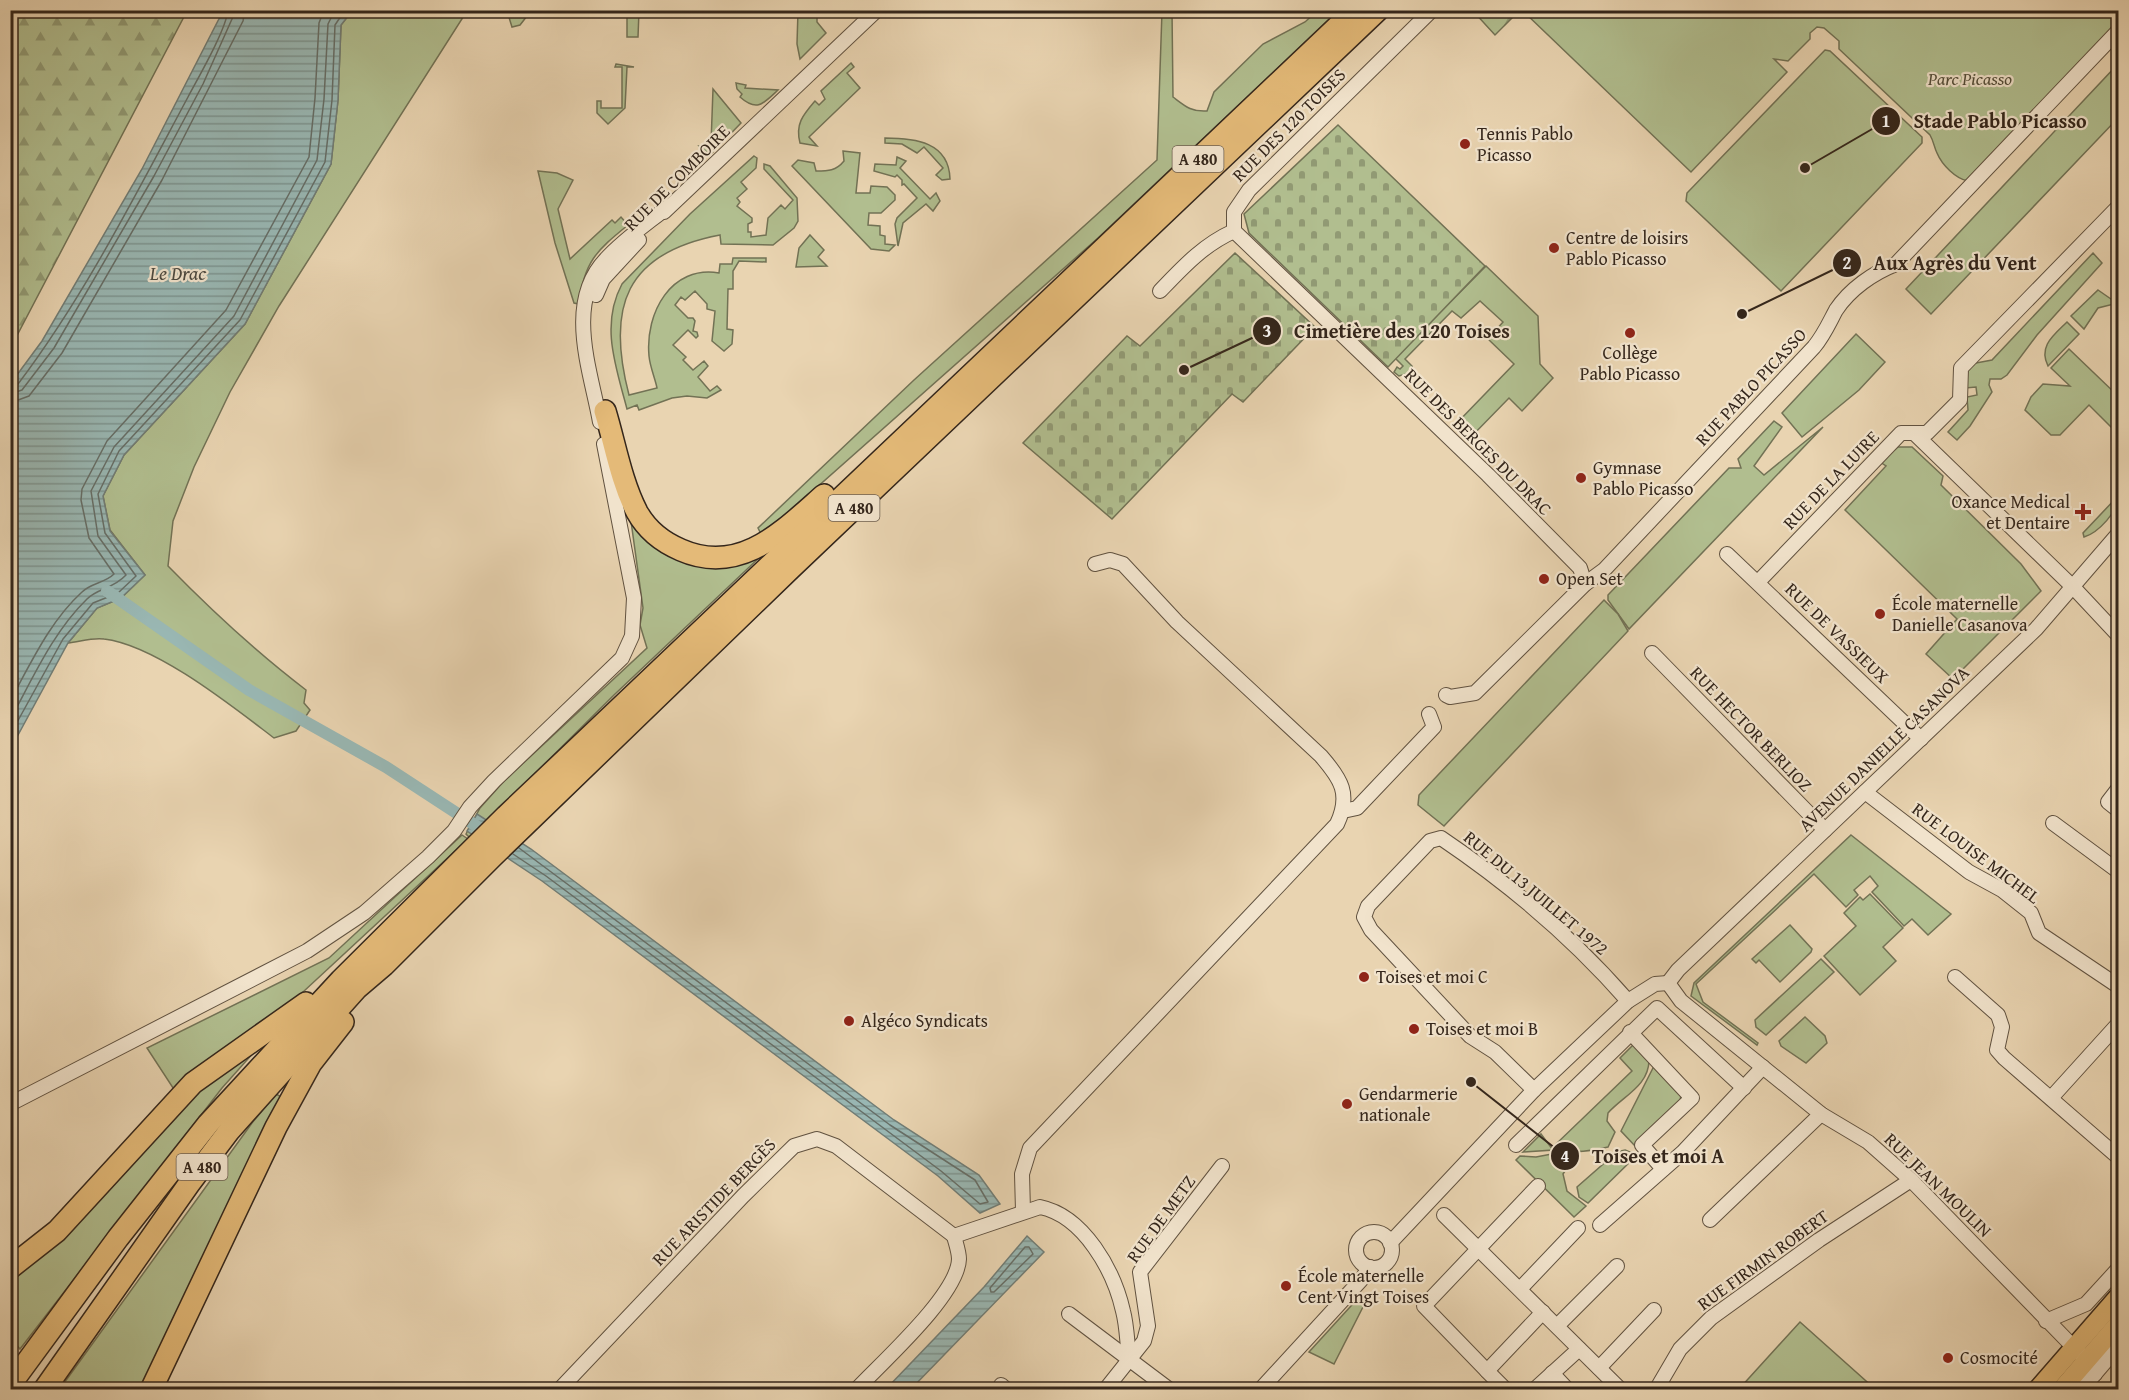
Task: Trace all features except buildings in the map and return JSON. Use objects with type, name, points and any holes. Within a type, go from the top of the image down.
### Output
[{"type":"highway","name":"A 480","points":[[514,822],[925,418],[1355,10]]},
{"type":"highway","name":"A 480","points":[[10,1385],[118,1238],[208,1124],[341,980],[790,569],[1378,10]]},
{"type":"highway","points":[[605,411],[629,492],[642,519],[665,543],[689,554],[714,559],[740,555],[765,544],[863,460],[925,418]]},
{"type":"highway","name":"A 480","points":[[44,1389],[230,1131],[313,1035],[357,988],[384,965],[484,850]]},
{"type":"highway","points":[[151,1389],[297,1087],[326,1042],[366,995],[384,965]]},
{"type":"highway","points":[[10,1268],[57,1232],[193,1083],[222,1060],[272,1029],[321,988],[341,980]]},
{"type":"main road","points":[[2037,1389],[2085,1361],[2118,1297]]},
{"type":"main road","points":[[2061,1389],[2118,1324]]},
{"type":"street","name":"RUE DE COMBOIRE","points":[[623,530],[617,477],[588,326],[589,313],[603,279],[669,206],[877,10]]},
{"type":"street","name":"RUE DES 120 TOISES","points":[[1234,231],[1234,212],[1249,190],[1432,10]]},
{"type":"street","name":"RUE PABLO PICASSO","points":[[1446,695],[1450,697],[1475,693],[1585,584],[1604,570],[1814,347],[1844,302],[1872,273],[1896,264],[2118,31]]},
{"type":"street","points":[[10,1104],[307,951],[339,932],[393,888],[454,831],[470,807],[622,658],[632,636],[635,611],[631,571],[581,315],[595,273],[605,260],[669,206]]},
{"type":"street","name":"RUE DE LA LUIRE","points":[[1758,582],[1901,433],[1927,434],[1960,400],[1961,368],[2118,207]]},
{"type":"street","points":[[1160,291],[1199,250],[1234,231]]},
{"type":"street","name":"RUE DES BERGES DU DRAC","points":[[1234,231],[1488,475],[1580,568],[1585,584]]},
{"type":"street","points":[[1914,434],[2074,588],[2118,635]]},
{"type":"street","name":"AVENUE DANIELLE CASANOVA","points":[[1668,983],[1678,970],[2036,629],[2074,588],[2118,534]]},
{"type":"street","name":"RUE DE VASSIEUX","points":[[1727,554],[1921,739]]},
{"type":"street","points":[[1023,1211],[1022,1174],[1030,1148],[1337,824],[1343,811],[1344,792],[1336,773],[1321,756],[1177,622],[1123,564],[1110,560],[1095,564]]},
{"type":"street","name":"RUE HECTOR BERLIOZ","points":[[1652,653],[1825,830]]},
{"type":"street","points":[[1343,811],[1357,808],[1434,727],[1429,714]]},
{"type":"street","points":[[2118,789],[2108,802],[2118,810]]},
{"type":"street","name":"RUE LOUISE MICHEL","points":[[1865,792],[1969,872],[2002,890],[2031,913],[2039,933],[2118,986]]},
{"type":"street","points":[[2053,823],[2118,871]]},
{"type":"street","name":"RUE DU 13 JUILLET 1972","points":[[1534,1090],[1495,1052],[1470,1036],[1371,930],[1364,917],[1368,906],[1430,841],[1442,838],[1521,900],[1597,965],[1628,1001]]},
{"type":"street","points":[[1955,977],[1998,1015],[2002,1027],[1997,1050],[2004,1058],[2118,1157]]},
{"type":"street","points":[[1390,1243],[1534,1090],[1628,1001],[1654,984],[1668,983]]},
{"type":"street","name":"RUE JEAN MOULIN","points":[[1668,983],[1681,1001],[1760,1058],[1821,1114],[1868,1143],[1911,1179],[2085,1361]]},
{"type":"street","points":[[1516,1144],[1657,1008],[1744,1088]]},
{"type":"street","points":[[2051,1098],[2118,1024]]},
{"type":"street","points":[[1630,1032],[1692,1098],[1642,1145],[1663,1170]]},
{"type":"street","points":[[1600,1226],[1663,1170],[1744,1088],[1760,1058]]},
{"type":"street","points":[[1710,1220],[1821,1114]]},
{"type":"street","name":"RUE ARISTIDE BERGÈS","points":[[559,1389],[743,1196],[794,1146],[817,1140],[836,1146],[954,1236]]},
{"type":"street","name":"RUE DE METZ","points":[[1105,1389],[1144,1341],[1148,1326],[1140,1272],[1222,1166]]},
{"type":"street","name":"RUE FIRMIN ROBERT","points":[[1656,1389],[1680,1349],[1711,1318],[1819,1240],[1911,1179]]},
{"type":"street","points":[[1506,1389],[1424,1306],[1538,1186]]},
{"type":"street","points":[[856,1389],[939,1302],[955,1275],[959,1260],[954,1236],[1040,1207],[1051,1209],[1070,1222],[1095,1248],[1110,1275],[1124,1311],[1129,1357]]},
{"type":"street","points":[[1444,1215],[1599,1368],[1614,1387]]},
{"type":"street","points":[[1520,1289],[1578,1228]]},
{"type":"street","points":[[1376,1232],[1384,1235],[1390,1243],[1391,1252],[1388,1261],[1379,1267],[1370,1267],[1361,1263],[1356,1254],[1356,1245],[1361,1237],[1376,1232]]},
{"type":"street","points":[[1557,1326],[1617,1266]]},
{"type":"street","points":[[1260,1389],[1361,1280],[1370,1267]]},
{"type":"street","points":[[2046,1321],[2086,1304],[2118,1269]]},
{"type":"street","points":[[1599,1368],[1654,1310]]},
{"type":"street","points":[[1487,1371],[1543,1312]]},
{"type":"street","points":[[1069,1314],[1170,1389]]},
{"type":"street","points":[[2081,1389],[2085,1361],[2118,1347]]},
{"type":"street","points":[[1534,1389],[1579,1349]]},
{"type":"street","points":[[1552,1373],[1568,1389]]},
{"type":"green space","points":[[507,10],[531,11],[520,25],[512,27]]},
{"type":"green space","name":"Parc Picasso","points":[[2118,10],[2118,24],[1968,181],[1946,167],[1939,158],[1930,135],[1839,49],[1839,41],[1824,28],[1817,27],[1810,33],[1810,39],[1788,61],[1774,59],[1787,72],[1691,172],[1523,11]]},
{"type":"green space","points":[[10,11],[187,11],[11,347]]},
{"type":"green space","points":[[352,11],[467,11],[279,306],[230,392],[194,467],[173,521],[168,566],[235,631],[306,690],[304,703],[310,710],[296,731],[274,738],[193,679],[147,653],[104,639],[68,643],[97,608],[121,598],[145,575],[110,530],[103,496],[124,455],[245,324],[331,164],[338,100],[341,25]]},
{"type":"green space","points":[[627,11],[639,11],[638,37],[627,37]]},
{"type":"green space","points":[[798,11],[817,11],[817,22],[826,33],[800,59],[797,44]]},
{"type":"green space","points":[[1162,11],[1172,11],[1173,97],[1188,108],[1207,111],[1214,92],[1263,44],[1305,22],[1317,11],[1338,11],[1098,238],[762,536],[758,528],[914,380],[1157,160]]},
{"type":"green space","points":[[1473,11],[1519,11],[1495,35]]},
{"type":"green space","points":[[1825,50],[1830,51],[1922,137],[1922,143],[1781,291],[1686,201],[1687,193]]},
{"type":"green space","points":[[851,63],[854,67],[847,73],[860,88],[809,137],[817,146],[800,143],[799,125],[804,115],[815,101],[819,105],[825,99],[821,91]]},
{"type":"green space","points":[[616,64],[634,67],[627,67],[625,108],[608,124],[597,113],[597,101],[601,101],[601,108],[622,108],[622,67],[615,67]]},
{"type":"green space","points":[[2118,64],[2118,118],[1931,314],[1906,289]]},
{"type":"green space","points":[[736,83],[746,85],[745,88],[778,90],[764,102],[756,105],[740,97],[742,94],[737,89]]},
{"type":"green space","points":[[713,89],[741,123],[710,155],[699,146],[711,144]]},
{"type":"green space","points":[[1338,125],[1485,266],[1388,367],[1249,233],[1244,214]]},
{"type":"green space","points":[[885,138],[918,141],[937,150],[944,157],[950,179],[942,180],[936,175],[943,168],[924,147],[917,153],[902,144],[885,143]]},
{"type":"green space","points":[[843,151],[860,153],[856,193],[870,193],[871,186],[887,187],[895,195],[895,200],[881,213],[869,213],[868,225],[880,226],[880,235],[885,236],[885,244],[895,245],[889,251],[871,249],[792,166],[798,160],[814,163],[816,171],[832,170],[844,161]]},
{"type":"green space","points":[[754,156],[757,158],[756,168],[741,182],[747,189],[737,198],[740,202],[737,206],[752,218],[752,222],[748,224],[748,232],[751,232],[751,237],[766,235],[768,218],[781,205],[785,209],[793,200],[764,169],[764,164],[770,166],[797,198],[798,221],[794,228],[773,245],[721,244],[720,235],[688,243],[662,255],[643,270],[630,289],[623,310],[620,335],[622,364],[629,395],[657,388],[650,364],[649,340],[657,309],[675,284],[687,277],[702,273],[719,273],[720,264],[732,264],[733,258],[766,258],[766,262],[739,261],[733,271],[733,289],[728,289],[727,329],[733,330],[732,344],[724,351],[712,341],[715,311],[707,309],[707,304],[695,291],[685,300],[681,297],[675,305],[688,318],[693,318],[695,321],[693,331],[697,332],[698,336],[696,338],[688,330],[673,345],[686,357],[683,360],[693,370],[704,361],[708,366],[698,377],[710,391],[717,386],[721,390],[707,398],[687,396],[672,398],[639,410],[637,405],[627,409],[615,362],[611,330],[615,299],[622,284],[690,214]]},
{"type":"green space","points":[[897,157],[906,161],[900,168],[930,199],[936,193],[940,201],[933,211],[926,204],[903,223],[898,246],[895,224],[897,218],[917,198],[904,184],[902,185],[902,180],[897,175],[895,177],[874,171],[875,164],[896,165]]},
{"type":"green space","points":[[538,171],[557,173],[573,180],[558,209],[570,259],[612,220],[615,223],[621,217],[628,225],[593,258],[584,278],[579,304],[574,303],[555,243]]},
{"type":"green space","points":[[810,235],[824,250],[818,257],[827,266],[796,267],[799,248]]},
{"type":"green space","points":[[1235,253],[1315,327],[1243,402],[1232,394],[1112,519],[1023,443],[1127,336],[1140,346]]},
{"type":"green space","points":[[2093,253],[2102,263],[2037,335],[2007,375],[2001,379],[1990,379],[1989,385],[1992,392],[1970,426],[1957,440],[1948,432],[1968,410],[1967,397],[1977,395],[1976,387],[1965,388],[1965,365],[1992,360]]},
{"type":"green space","points":[[1486,266],[1538,316],[1540,364],[1553,378],[1522,411],[1509,398],[1469,439],[1455,425],[1514,364],[1488,339],[1503,322],[1480,301],[1461,318],[1452,311],[1405,359],[1412,366],[1413,372],[1399,376],[1394,372],[1397,367],[1400,369],[1403,366],[1395,358]]},
{"type":"green space","points":[[2098,290],[2111,299],[2118,297],[2118,303],[2098,308],[2084,329],[2071,316]]},
{"type":"green space","points":[[2067,322],[2079,334],[2048,366],[2045,359],[2046,347]]},
{"type":"green space","points":[[1856,334],[1885,362],[1859,390],[1802,437],[1782,413]]},
{"type":"green space","points":[[2069,349],[2118,396],[2118,434],[2089,405],[2060,435],[2051,435],[2025,410],[2031,397],[2043,384],[2070,386],[2051,368]]},
{"type":"green space","points":[[1774,421],[1782,427],[1754,466],[1764,475],[1823,427],[1629,629],[1608,600],[1608,595],[1729,468],[1741,468],[1738,459]]},
{"type":"green space","points":[[1898,447],[1912,447],[1943,476],[1941,485],[2021,564],[2041,591],[1953,679],[1926,654],[1957,619],[1845,510],[1886,466],[1880,462]]},
{"type":"green space","points":[[2118,496],[2115,508],[2107,521],[2084,537],[2083,533]]},
{"type":"green space","points":[[630,514],[651,539],[762,555],[614,695],[470,838],[466,834],[480,808],[504,781],[647,648],[640,625],[643,608]]},
{"type":"green space","points":[[1604,600],[1618,614],[1628,631],[1444,826],[1418,805],[1419,795]]},
{"type":"green space","points":[[462,835],[468,839],[303,992],[175,1091],[147,1048],[329,958]]},
{"type":"green space","points":[[1851,835],[1951,914],[1928,935],[1912,919],[1904,926],[1872,892],[1878,886],[1870,876],[1854,890],[1858,895],[1846,907],[1814,874],[1696,984],[1703,1002],[1758,1043],[1757,1045],[1691,996],[1694,983]]},
{"type":"green space","points":[[1870,894],[1903,928],[1883,947],[1896,961],[1860,995],[1824,956],[1856,926],[1844,913],[1860,897],[1863,900]]},
{"type":"green space","points":[[1790,925],[1812,949],[1780,982],[1759,960],[1756,963],[1752,959]]},
{"type":"green space","points":[[1821,959],[1834,972],[1766,1035],[1756,1027],[1755,1020]]},
{"type":"green space","points":[[1805,1017],[1825,1036],[1827,1043],[1806,1063],[1781,1046],[1779,1041]]},
{"type":"green space","points":[[1634,1044],[1649,1060],[1648,1069],[1640,1084],[1608,1113],[1607,1121],[1615,1132],[1608,1147],[1580,1152],[1560,1148],[1556,1144],[1632,1071],[1620,1058]]},
{"type":"green space","points":[[256,1050],[222,1088],[20,1349],[13,1341],[11,1343],[11,1272],[207,1077]]},
{"type":"green space","points":[[1654,1066],[1681,1095],[1680,1101],[1635,1146],[1621,1131]]},
{"type":"green space","points":[[276,1094],[285,1099],[143,1389],[59,1390],[252,1123]]},
{"type":"green space","points":[[1541,1134],[1553,1150],[1523,1152]]},
{"type":"green space","points":[[1625,1150],[1637,1155],[1588,1203],[1579,1197],[1577,1187],[1617,1152]]},
{"type":"green space","points":[[1557,1153],[1566,1158],[1569,1165],[1563,1174],[1567,1191],[1586,1206],[1574,1217],[1516,1160],[1520,1156],[1536,1157]]},
{"type":"green space","points":[[1361,1295],[1367,1299],[1334,1364],[1309,1352]]},
{"type":"green space","points":[[1800,1322],[1875,1389],[1739,1389]]},
{"type":"water","name":"Le Drac","points":[[223,11],[352,11],[341,25],[338,100],[331,164],[245,324],[124,455],[103,496],[110,531],[145,575],[121,598],[97,608],[68,643],[11,748],[11,383],[42,341],[142,169]]},
{"type":"water","points":[[477,814],[531,849],[894,1120],[979,1175],[1000,1204],[980,1213],[938,1176],[542,881],[467,831]]},
{"type":"water","points":[[1027,1236],[1044,1252],[911,1389],[886,1389],[984,1287]]},
{"type":"waterway","points":[[107,591],[249,690],[386,767],[484,831]]},
{"type":"place","name":"Tennis Pablo Picasso","points":[[1465,144]]},
{"type":"place","name":"Stade Pablo Picasso","points":[[1805,168]]},
{"type":"place","name":"Centre de loisirs Pablo Picasso","points":[[1554,248]]},
{"type":"place","name":"Aux Agrès du Vent","points":[[1742,314]]},
{"type":"place","name":"Collège Pablo Picasso","points":[[1630,333]]},
{"type":"place","name":"Cimetière des 120 Toises","points":[[1184,370]]},
{"type":"place","name":"Gymnase Pablo Picasso","points":[[1581,478]]},
{"type":"place","name":"Oxance Medical et Dentaire","points":[[2083,512]]},
{"type":"place","name":"Open Set","points":[[1544,579]]},
{"type":"place","name":"École maternelle Danielle Casanova","points":[[1880,614]]},
{"type":"place","name":"Toises et moi C","points":[[1364,977]]},
{"type":"place","name":"Algéco Syndicats","points":[[849,1021]]},
{"type":"place","name":"Toises et moi B","points":[[1414,1029]]},
{"type":"place","name":"Toises et moi A","points":[[1471,1082]]},
{"type":"place","name":"Gendarmerie nationale","points":[[1347,1104]]},
{"type":"place","name":"École maternelle Cent Vingt Toises","points":[[1286,1286]]},
{"type":"place","name":"Cosmocité","points":[[1948,1358]]}]
